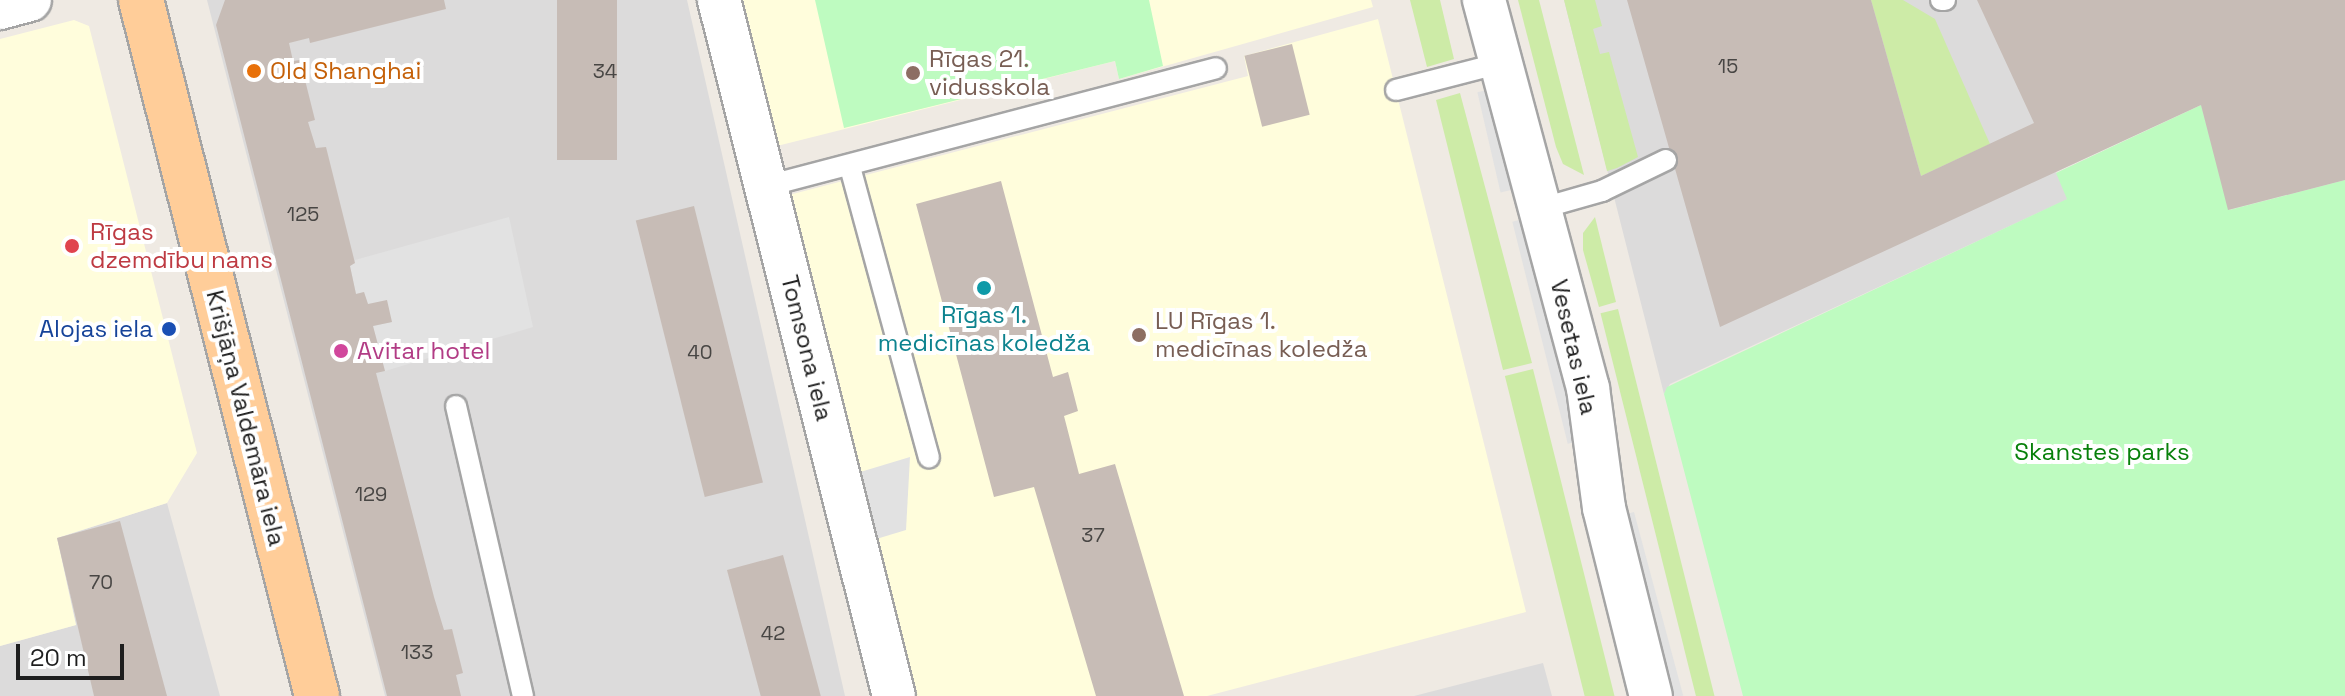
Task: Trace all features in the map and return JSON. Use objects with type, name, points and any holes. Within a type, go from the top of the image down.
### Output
[{"type":"main road","name":"Krišjāņa Valdemāra iela","points":[[141,0],[317,696]]},
{"type":"street","points":[[0,8],[30,0]]},
{"type":"street","name":"Tomsona iela","points":[[719,0],[894,696]]},
{"type":"street","name":"Vesetas iela","points":[[1484,0],[1588,388],[1604,508],[1651,696]]},
{"type":"lane","points":[[1396,90],[1501,63]]},
{"type":"lane","points":[[767,186],[850,167],[1216,68]]},
{"type":"lane","points":[[1539,209],[1602,191],[1666,160]]},
{"type":"lane","points":[[850,167],[929,457]]},
{"type":"lane","points":[[456,406],[523,696]]},
{"type":"shaded area","points":[[207,0],[687,0],[845,696],[385,696]]},
{"type":"shaded area","name":"Rīgas 21. vidusskola","points":[[738,0],[1371,0],[1373,7],[1119,79],[1115,61],[773,147]]},
{"type":"shaded area","points":[[1564,0],[2345,0],[2345,180],[2228,210],[2200,105],[2056,172],[2068,199],[1670,384],[1664,394]]},
{"type":"shaded area","name":"LU Rīgas 1. medicīnas koledža","points":[[1378,19],[1526,612],[1207,696],[913,696],[785,196],[1248,76],[1244,56]]},
{"type":"shaded area","name":"Rīgas dzemdību nams","points":[[74,20],[89,26],[197,453],[167,503],[57,538],[76,625],[0,646],[0,39]]},
{"type":"shaded area","points":[[1491,89],[1514,189],[1501,193],[1477,92]]},
{"type":"shaded area","points":[[509,217],[533,327],[385,371],[373,326],[392,322],[368,304],[364,292],[356,294],[350,266],[355,260]]},
{"type":"shaded area","points":[[1523,219],[1578,441],[1568,444],[1512,222]]},
{"type":"shaded area","points":[[910,457],[906,530],[873,540],[857,473]]},
{"type":"shaded area","points":[[167,503],[220,696],[0,696],[0,646],[76,625],[57,538]]},
{"type":"shaded area","points":[[1634,512],[1683,696],[1672,696],[1623,515]]},
{"type":"shaded area","points":[[1543,663],[1552,696],[1414,696]]},
{"type":"green space","name":"Rīgas 21. vidusskola","points":[[815,0],[1149,0],[1163,66],[1119,79],[1115,61],[844,128]]},
{"type":"green space","points":[[1410,0],[1440,0],[1454,59],[1427,67]]},
{"type":"green space","points":[[1518,0],[1539,0],[1584,175],[1563,164],[1556,147]]},
{"type":"green space","points":[[1564,0],[1595,0],[1602,26],[1593,29],[1600,54],[1609,52],[1638,157],[1607,171]]},
{"type":"green space","points":[[1871,0],[1903,0],[1935,19],[1990,144],[1921,176]]},
{"type":"green space","points":[[1460,93],[1532,363],[1503,370],[1436,100]]},
{"type":"green space","name":"Skanstes parks","points":[[2201,105],[2229,210],[2345,180],[2345,696],[1743,696],[1664,394],[1667,387],[2067,199],[2056,173]]},
{"type":"green space","points":[[1595,217],[1616,302],[1599,307],[1583,250],[1583,233]]},
{"type":"green space","points":[[1618,309],[1714,696],[1696,696],[1601,313]]},
{"type":"green space","points":[[1533,369],[1615,696],[1585,696],[1505,376]]},
{"type":"building","points":[[225,0],[444,0],[446,9],[310,43],[309,38],[289,43],[293,61],[300,60],[315,120],[308,122],[316,148],[326,147],[355,263],[350,266],[356,294],[364,292],[368,304],[387,300],[392,322],[373,326],[385,371],[376,373],[434,597],[444,630],[452,629],[463,673],[456,675],[461,696],[387,696],[216,25]]},
{"type":"building","points":[[557,0],[617,0],[617,160],[557,160]]},
{"type":"building","points":[[1627,0],[1871,0],[1921,176],[2034,123],[1977,0],[2345,0],[2345,180],[2228,210],[2201,105],[1720,327]]},
{"type":"building","points":[[1292,44],[1310,115],[1262,127],[1244,56]]},
{"type":"building","points":[[1001,181],[1053,377],[1068,372],[1078,411],[1064,416],[1079,474],[1115,464],[1184,696],[1096,696],[1034,487],[994,497],[916,204]]},
{"type":"building","points":[[694,206],[763,483],[705,497],[636,221]]},
{"type":"building","points":[[120,521],[167,696],[94,696],[57,538]]},
{"type":"building","points":[[783,555],[821,696],[761,696],[727,570]]},
{"type":"place","name":"Old Shanghai","points":[[254,71]]},
{"type":"place","name":"Rīgas 21. vidusskola","points":[[913,73]]},
{"type":"place","name":"Rīgas dzemdību nams","points":[[72,246]]},
{"type":"place","name":"Rīgas 1. medicīnas koledža","points":[[984,288]]},
{"type":"place","name":"Alojas iela","points":[[169,329]]},
{"type":"place","name":"LU Rīgas 1. medicīnas koledža","points":[[1139,335]]},
{"type":"place","name":"Avitar hotel","points":[[341,351]]}]
